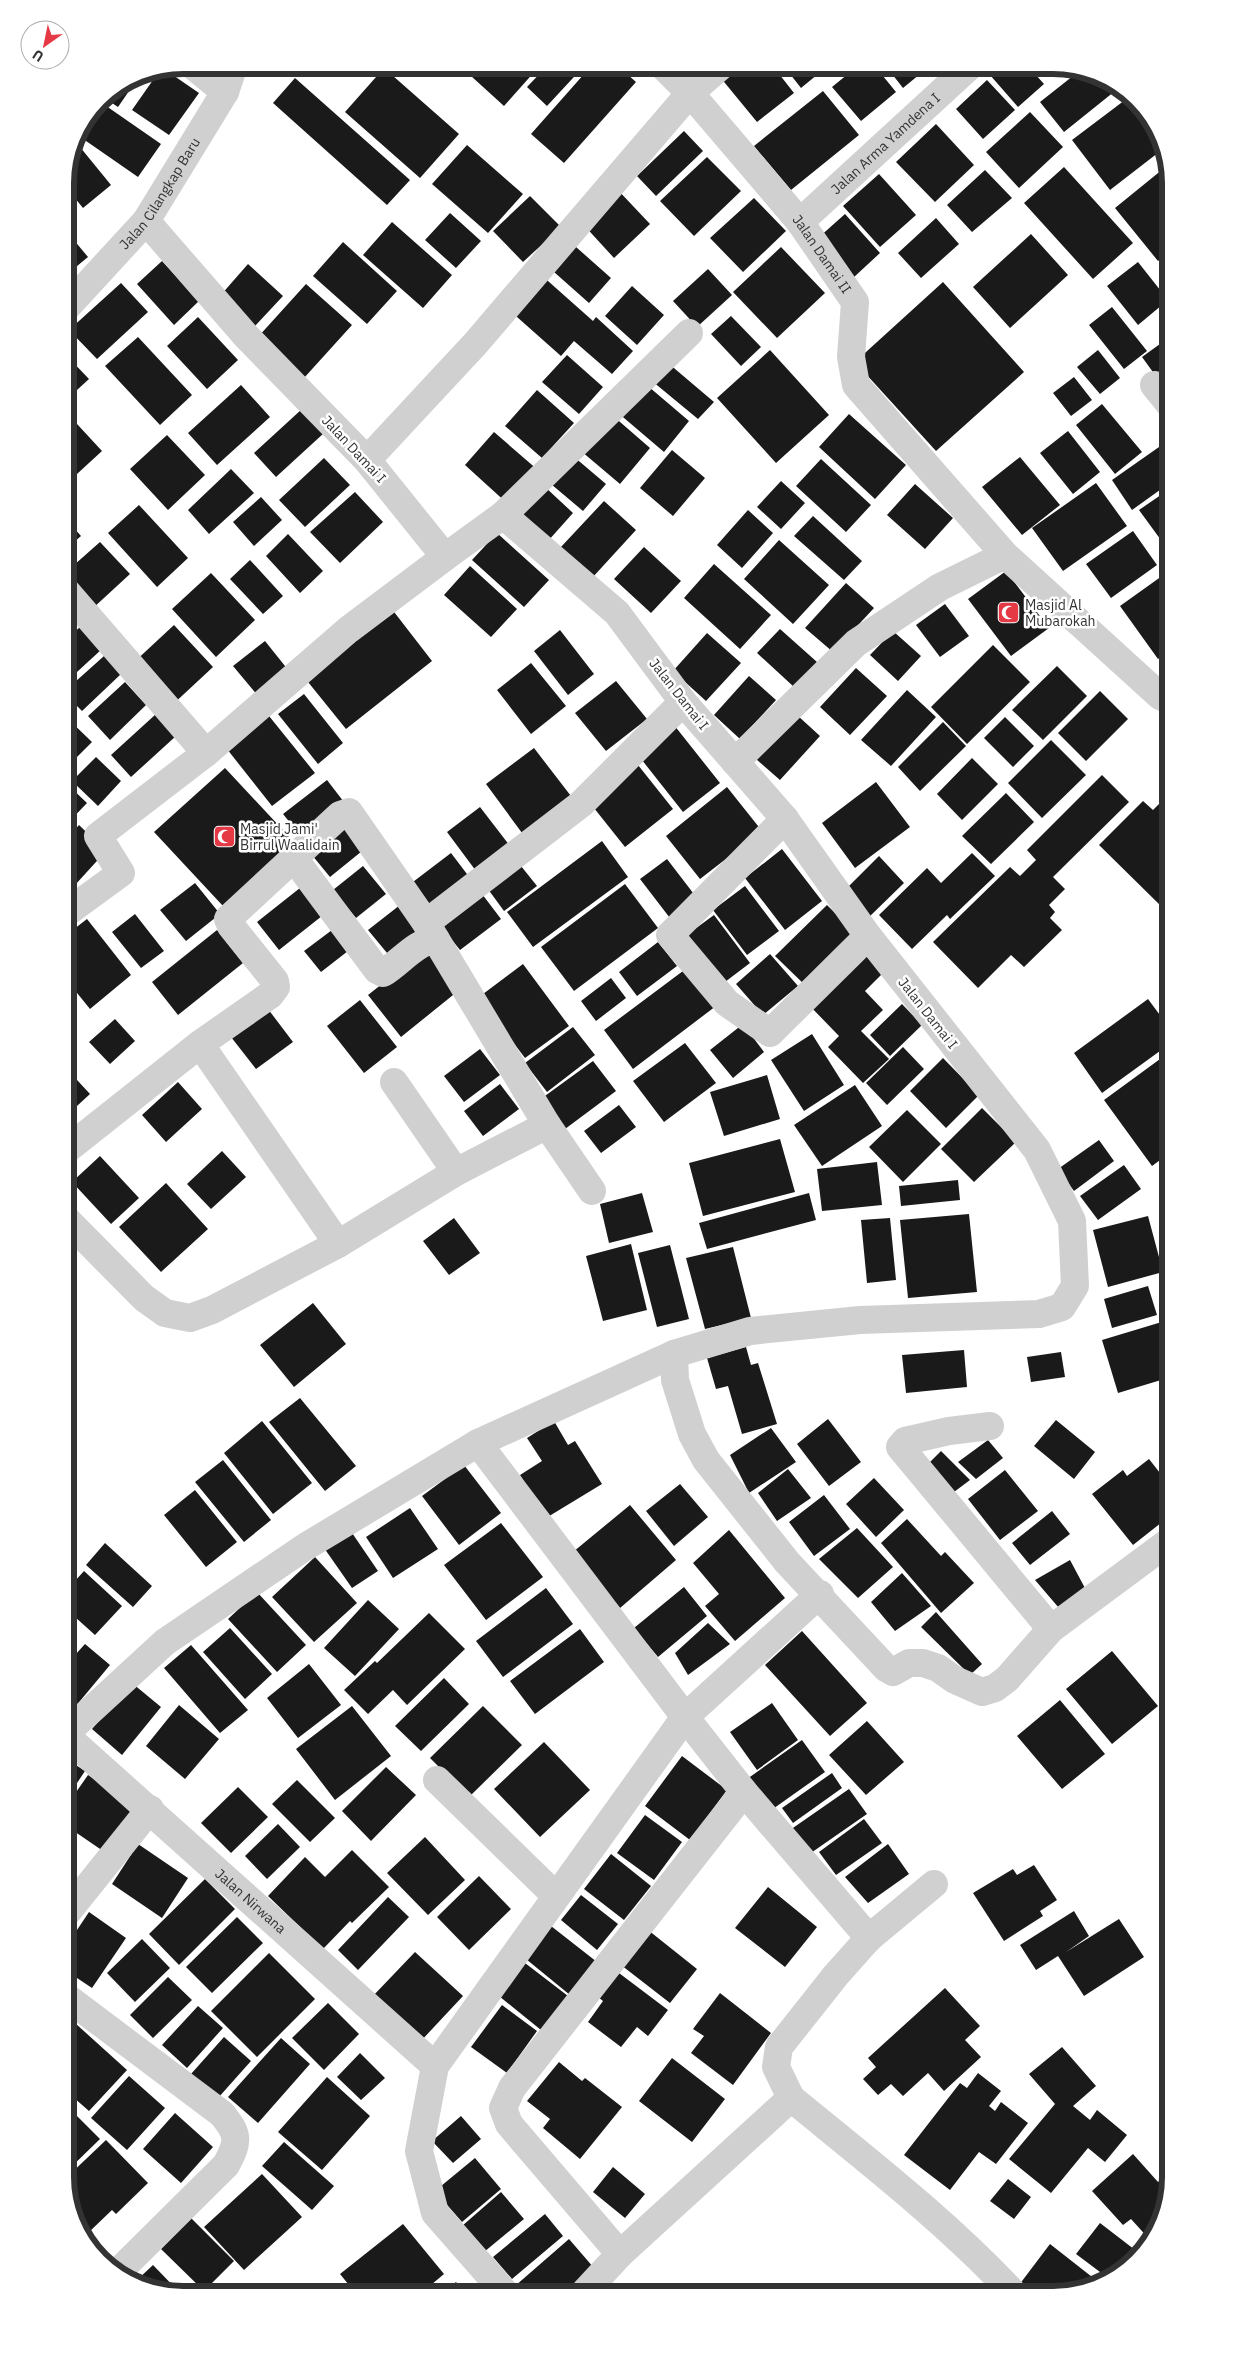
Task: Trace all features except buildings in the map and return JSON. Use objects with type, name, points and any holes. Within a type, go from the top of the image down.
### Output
[{"type":"street","points":[[203,74],[224,92]]},
{"type":"street","name":"Jalan Cilangkap Baru","points":[[74,299],[146,222],[224,92],[231,74]]},
{"type":"street","name":"Jalan Damai II","points":[[671,74],[690,93],[800,222],[855,302],[851,357],[856,385],[1005,555],[1162,697]]},
{"type":"street","points":[[367,460],[476,344],[690,93],[712,74]]},
{"type":"street","name":"Jalan Arma Yamdena I","points":[[800,222],[961,74]]},
{"type":"street","name":"Jalan Damai I","points":[[146,222],[247,337],[367,460],[446,557]]},
{"type":"street","points":[[74,907],[121,873],[98,836],[206,753],[348,630],[503,515],[689,333]]},
{"type":"street","name":"Jalan Damai I","points":[[74,1726],[165,1642],[305,1547],[478,1443],[674,1354],[750,1331],[860,1320],[1039,1314],[1062,1307],[1075,1286],[1072,1221],[1037,1150],[868,936],[785,819],[683,702],[617,613],[503,515]]},
{"type":"street","points":[[735,762],[856,643],[940,587],[1005,555]]},
{"type":"street","points":[[74,600],[206,753]]},
{"type":"street","points":[[293,857],[377,970],[383,973],[429,940],[431,931],[581,804],[683,702]]},
{"type":"street","points":[[74,1144],[200,1044],[270,995],[276,987],[275,981],[230,926],[228,919],[340,815],[348,812],[431,931],[547,1125],[592,1192]]},
{"type":"street","points":[[785,819],[670,935],[727,1003],[770,1032],[868,936]]},
{"type":"street","points":[[200,1044],[338,1244]]},
{"type":"street","points":[[394,1082],[456,1172]]},
{"type":"street","points":[[74,1227],[144,1298],[165,1313],[190,1318],[212,1310],[338,1244],[456,1172],[547,1125]]},
{"type":"street","points":[[674,1354],[675,1380],[692,1434],[706,1460],[788,1562],[820,1594],[886,1668],[893,1672],[908,1663],[924,1663],[938,1668],[955,1680],[982,1692],[996,1688],[1008,1679],[1050,1629],[1162,1547]]},
{"type":"street","points":[[990,1426],[949,1431],[905,1440],[900,1447],[1050,1629]]},
{"type":"street","points":[[478,1443],[744,1792],[869,1938]]},
{"type":"street","points":[[499,2286],[435,2214],[419,2151],[435,2066],[685,1717],[820,1594]]},
{"type":"street","name":"Jalan Nirwana","points":[[74,1742],[435,2066]]},
{"type":"street","points":[[437,1780],[556,1896]]},
{"type":"street","points":[[620,2254],[510,2124],[503,2108],[512,2088],[744,1792]]},
{"type":"street","points":[[74,1904],[150,1809]]},
{"type":"street","points":[[934,1884],[869,1938],[803,2014],[779,2047],[776,2067],[791,2098],[904,2189],[978,2257],[1006,2286]]},
{"type":"street","points":[[74,2003],[222,2114],[234,2128],[237,2145],[226,2165],[122,2268]]},
{"type":"street","points":[[590,2286],[620,2254],[791,2098]]},
{"type":"place","name":"Masjid Al Mubarokah","points":[[1009,613]]},
{"type":"place","name":"Masjid Jami' Birrul Waalidain","points":[[224,837]]}]
